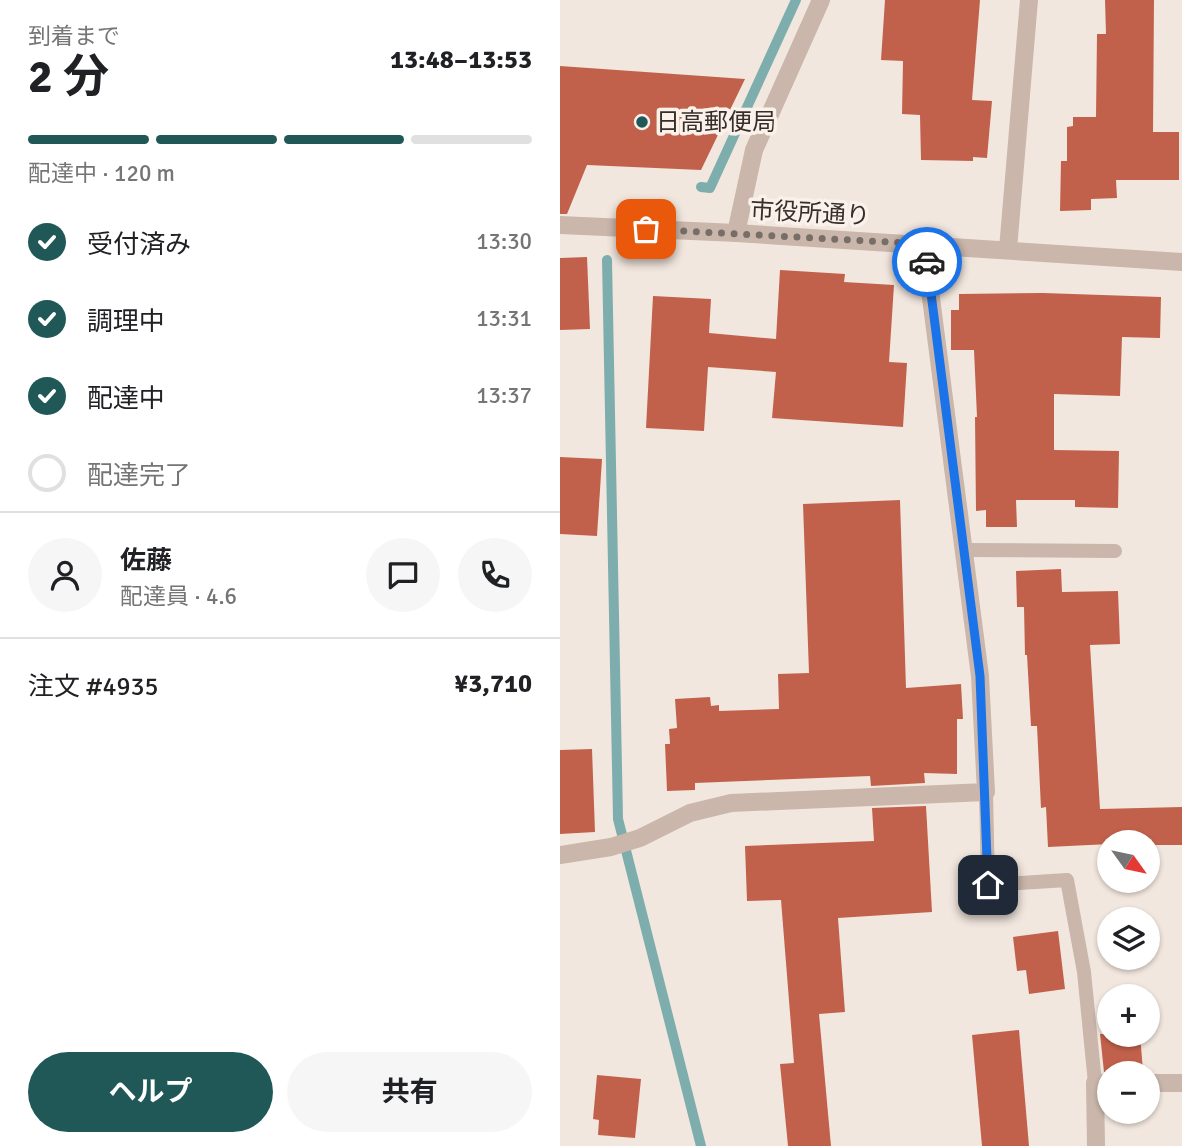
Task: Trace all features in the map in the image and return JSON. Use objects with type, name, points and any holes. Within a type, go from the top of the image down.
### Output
[{"type":"street","points":[[736,233],[754,150],[821,0]]},
{"type":"street","points":[[1008,250],[1029,0]]},
{"type":"street","name":"市役所通り","points":[[560,225],[925,244],[1182,262]]},
{"type":"street","points":[[560,855],[611,847],[635,840],[690,813],[731,803],[986,792],[980,676],[925,244]]},
{"type":"street","points":[[1160,1083],[1182,1083]]},
{"type":"street","points":[[1096,1146],[1098,1124]]},
{"type":"lane","points":[[962,550],[1115,551]]},
{"type":"lane","points":[[986,792],[988,885],[1067,880],[1098,1061]]},
{"type":"building","points":[[885,0],[980,0],[972,100],[992,101],[987,158],[973,157],[973,161],[921,160],[920,115],[902,114],[903,61],[881,60]]},
{"type":"building","points":[[1105,0],[1154,0],[1153,132],[1179,132],[1179,180],[1116,180],[1117,198],[1091,199],[1091,210],[1060,211],[1061,161],[1067,161],[1067,127],[1073,126],[1073,117],[1096,117],[1097,34],[1106,34]]},
{"type":"building","name":"日高郵便局","points":[[560,66],[745,79],[701,170],[587,165],[567,214],[560,214]]},
{"type":"building","points":[[587,257],[590,329],[560,330],[560,258]]},
{"type":"building","points":[[780,270],[845,274],[844,282],[894,285],[889,362],[907,363],[903,427],[772,418],[776,372],[708,367],[704,431],[646,428],[653,296],[711,299],[709,333],[776,339]]},
{"type":"building","points":[[1043,293],[1161,297],[1160,338],[1122,337],[1120,396],[1054,394],[1054,450],[1119,451],[1118,508],[1075,507],[1075,500],[1016,500],[1017,527],[986,527],[986,510],[976,511],[977,417],[974,350],[951,350],[951,310],[959,310],[959,294]]},
{"type":"building","points":[[560,457],[602,459],[597,536],[560,534]]},
{"type":"building","points":[[900,500],[906,688],[961,684],[963,719],[957,719],[957,774],[924,773],[925,783],[871,786],[870,776],[695,783],[695,790],[667,791],[665,744],[670,744],[669,729],[677,728],[675,699],[710,697],[711,706],[719,705],[719,711],[779,709],[778,674],[809,673],[803,504]]},
{"type":"building","points":[[1061,569],[1062,592],[1118,591],[1120,644],[1090,645],[1100,809],[1182,807],[1182,845],[1160,845],[1160,830],[1097,830],[1097,845],[1048,847],[1046,807],[1041,808],[1037,726],[1031,726],[1024,607],[1017,607],[1016,571]]},
{"type":"building","points":[[592,749],[595,832],[560,834],[560,750]]},
{"type":"building","points":[[926,806],[932,912],[838,918],[845,1012],[819,1014],[831,1146],[788,1146],[780,1064],[794,1063],[781,900],[747,901],[745,846],[874,841],[872,808]]},
{"type":"building","points":[[1058,931],[1065,989],[1029,994],[1026,970],[1017,971],[1013,937]]},
{"type":"building","points":[[1019,1030],[1029,1146],[982,1146],[972,1035]]},
{"type":"building","points":[[1101,1047],[1141,1047],[1142,1061],[1103,1061]]},
{"type":"building","points":[[597,1075],[641,1079],[635,1138],[598,1135],[599,1120],[593,1119]]},
{"type":"waterway","points":[[701,187],[710,188],[796,0]]},
{"type":"waterway","points":[[607,260],[618,819],[701,1146]]},
{"type":"way so far","points":[[646,229],[925,244],[927,262]]},
{"type":"place","name":"日高郵便局","points":[[642,122]]},
{"type":"route","points":[[927,262],[980,676],[988,885]]}]
